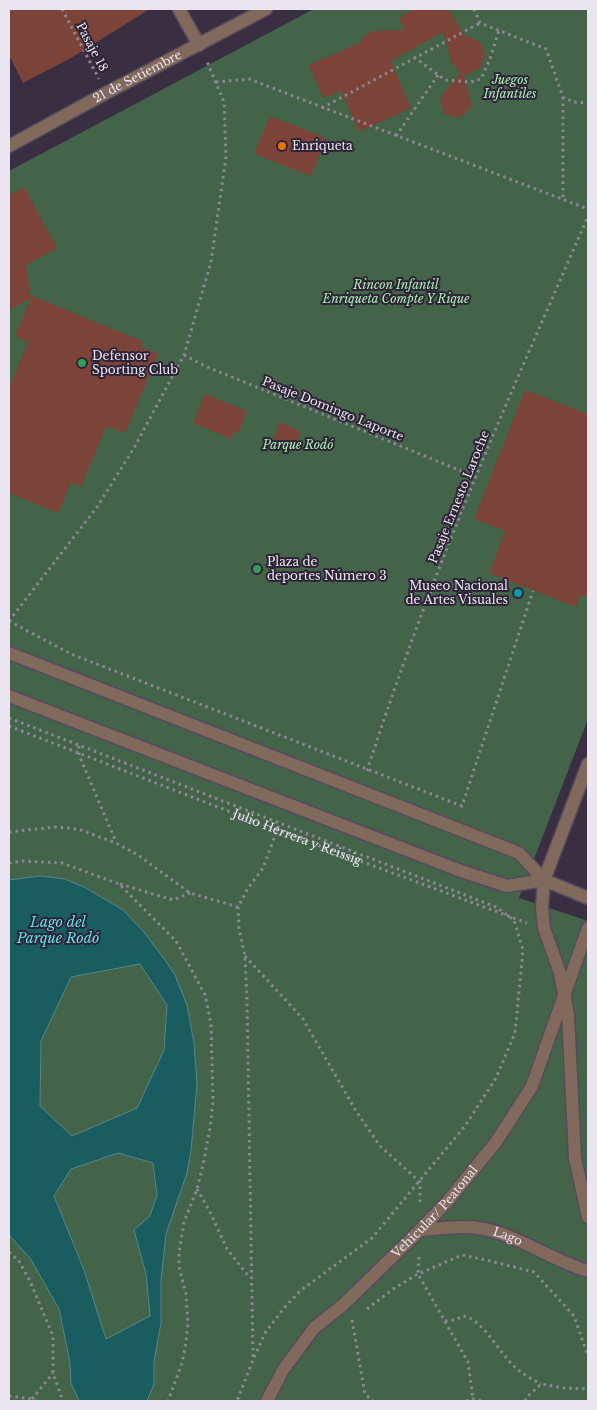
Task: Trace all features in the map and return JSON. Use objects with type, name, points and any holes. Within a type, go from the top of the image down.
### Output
[{"type":"street","points":[[179,9],[199,45]]},
{"type":"street","name":"21 de Setiembre","points":[[9,146],[266,9]]},
{"type":"street","points":[[9,653],[519,853],[544,880],[588,898]]},
{"type":"street","points":[[9,696],[461,871],[507,886],[544,880]]},
{"type":"street","points":[[588,764],[544,880],[542,907],[544,928],[560,973],[568,1014],[575,1158],[588,1217]]},
{"type":"street","name":"Vehicular/ Peatonal","points":[[267,1401],[283,1370],[314,1328],[355,1294],[420,1230],[496,1142],[532,1086],[588,928]]},
{"type":"street","name":"Lago","points":[[420,1230],[476,1227],[522,1241],[567,1264],[588,1271]]},
{"type":"path","name":"Pasaje 18","points":[[62,9],[106,93]]},
{"type":"path","points":[[474,9],[480,23]]},
{"type":"path","points":[[322,108],[480,23],[500,30],[546,49],[563,97],[563,200]]},
{"type":"path","points":[[414,57],[445,80],[471,82],[481,78],[500,30]]},
{"type":"path","points":[[199,45],[224,102],[226,157],[211,262],[184,355],[134,448],[97,508],[9,621],[72,654],[462,806],[533,591]]},
{"type":"path","points":[[396,136],[438,75]]},
{"type":"path","points":[[216,82],[249,79],[588,209]]},
{"type":"path","points":[[563,97],[573,102],[588,103]]},
{"type":"path","name":"Pasaje Ernesto Laroche","points":[[360,790],[410,642],[503,410],[588,217]]},
{"type":"path","name":"Pasaje Domingo Laporte","points":[[184,355],[205,366],[476,477]]},
{"type":"path","points":[[9,718],[496,906],[514,920],[523,950],[515,1033],[496,1078],[483,1101],[420,1182],[372,1238],[300,1290],[284,1308],[265,1333],[237,1401]]},
{"type":"path","name":"Julio Herrera y Reissig","points":[[9,726],[514,920],[544,928]]},
{"type":"path","points":[[79,746],[79,754],[116,843]]},
{"type":"path","points":[[253,1360],[250,1278],[247,1000],[245,956],[239,929],[238,907],[248,888],[263,868],[277,830],[290,804]]},
{"type":"path","points":[[9,832],[54,827],[78,829],[116,843],[155,866],[190,893],[238,907]]},
{"type":"path","points":[[9,863],[23,861],[62,863],[119,884],[173,900],[190,893]]},
{"type":"path","points":[[119,884],[176,941],[205,995],[211,1024],[213,1101],[210,1128],[197,1189],[184,1222],[179,1253],[179,1267],[186,1294],[188,1324],[185,1349],[168,1401]]},
{"type":"path","points":[[245,956],[303,1019],[356,1110],[380,1146],[420,1182],[418,1274],[468,1362],[473,1399]]},
{"type":"path","points":[[197,1189],[227,1249],[250,1278]]},
{"type":"path","points":[[9,1252],[19,1261],[30,1281],[53,1336],[53,1373],[64,1401]]},
{"type":"path","points":[[366,1310],[393,1289],[418,1274],[462,1255],[534,1272],[574,1316],[588,1356]]},
{"type":"path","points":[[344,1326],[359,1315]]},
{"type":"path","points":[[445,1321],[455,1320],[463,1316],[479,1324],[516,1369],[541,1384],[588,1390]]},
{"type":"path","points":[[352,1320],[365,1394],[373,1401]]},
{"type":"path","points":[[9,1396],[34,1400],[53,1373]]},
{"type":"path","points":[[525,1401],[541,1384]]},
{"type":"path","points":[[466,1401],[473,1399],[483,1401]]},
{"type":"green space","name":"Parque Rodó","points":[[314,9],[588,9],[588,719],[519,898],[588,921],[588,1401],[9,1401],[9,171]]},
{"type":"water","name":"Lago del Parque Rodó","points":[[40,876],[65,879],[86,888],[123,910],[143,931],[165,960],[175,975],[187,1005],[194,1043],[197,1084],[191,1150],[187,1173],[166,1234],[161,1280],[161,1323],[154,1361],[154,1384],[147,1401],[79,1401],[71,1383],[70,1363],[59,1309],[30,1258],[9,1235],[9,880]],"holes":[[[140,964],[167,1005],[164,1050],[137,1108],[72,1136],[40,1106],[41,1041],[71,977]],[[118,1153],[153,1163],[157,1195],[150,1216],[134,1230],[146,1274],[150,1316],[106,1339],[84,1270],[54,1196],[71,1169]]]},
{"type":"building","points":[[9,9],[150,9],[71,58],[23,83],[9,55]]},
{"type":"building","points":[[414,9],[449,9],[464,35],[478,41],[483,47],[485,55],[479,69],[464,76],[472,106],[460,118],[444,114],[440,98],[460,73],[452,63],[443,32],[391,61],[411,108],[359,132],[341,91],[323,98],[309,65],[359,43],[365,35],[373,31],[405,30],[398,18]]},
{"type":"building","points":[[270,116],[326,138],[311,176],[254,154]]},
{"type":"building","points":[[24,187],[57,248],[26,265],[31,297],[142,341],[140,346],[158,354],[125,433],[106,426],[81,487],[71,482],[58,513],[9,493],[9,388],[28,342],[15,336],[31,298],[9,310],[9,195]]},
{"type":"building","points":[[525,390],[588,414],[588,597],[581,595],[576,607],[489,573],[505,531],[474,519]]},
{"type":"building","points":[[205,394],[247,411],[239,432],[234,431],[231,439],[193,423]]},
{"type":"building","points":[[280,422],[301,432],[294,448],[273,439]]},
{"type":"place","name":"Enriqueta","points":[[282,146]]},
{"type":"place","name":"Defensor Sporting Club","points":[[82,363]]},
{"type":"place","name":"Plaza de deportes Número 3","points":[[257,569]]},
{"type":"place","name":"Museo Nacional de Artes Visuales","points":[[518,593]]},
{"type":"park label","name":"Juegos Infantiles","points":[[510,87]]},
{"type":"park label","name":"Rincon Infantil Enriqueta Compte Y Rique","points":[[396,292]]}]
